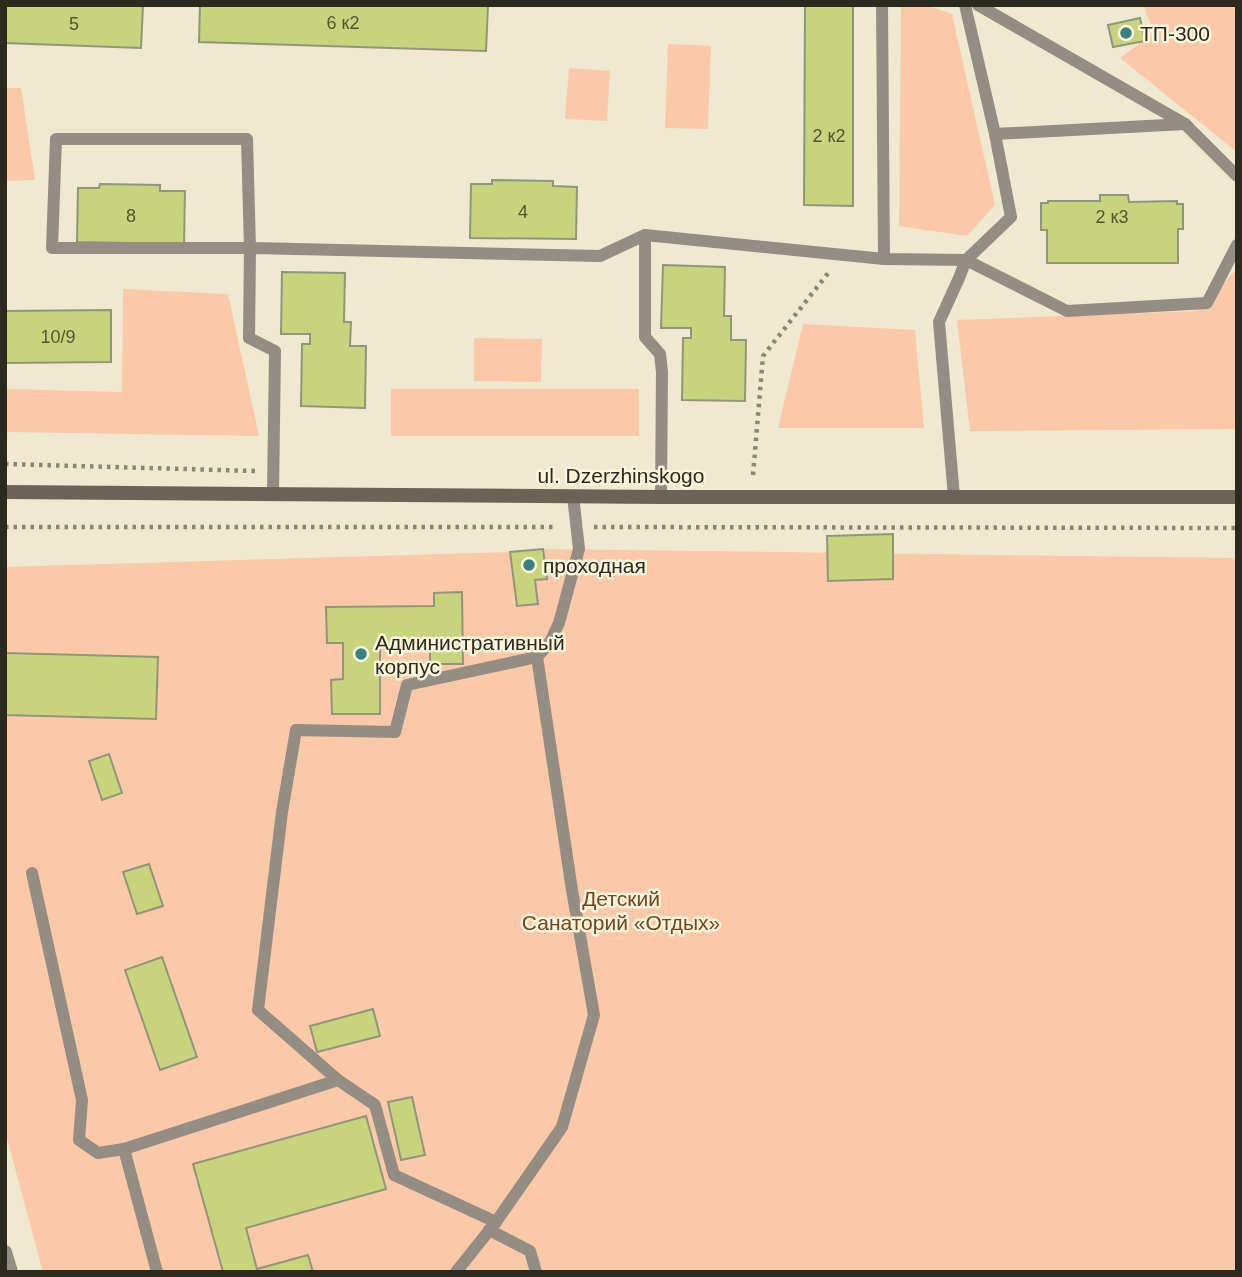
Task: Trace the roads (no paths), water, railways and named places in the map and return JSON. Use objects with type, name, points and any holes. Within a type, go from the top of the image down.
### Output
[{"type":"main road","name":"ul. Dzerzhinskogo","points":[[5,492],[1237,497]]},
{"type":"street","points":[[5,1252],[11,1272]]},
{"type":"lane","points":[[882,5],[884,259]]},
{"type":"lane","points":[[954,497],[939,322],[966,260],[1011,216],[965,5]]},
{"type":"lane","points":[[978,5],[1185,124],[1237,176]]},
{"type":"lane","points":[[995,134],[1185,124]]},
{"type":"lane","points":[[272,494],[275,351],[249,338],[250,248],[247,139],[56,139],[51,248],[250,248],[600,256],[645,235],[884,259],[966,260],[1067,311],[1207,303],[1237,245]]},
{"type":"lane","points":[[645,235],[646,337],[660,354],[662,372],[661,496]]},
{"type":"lane","points":[[537,1272],[530,1251],[493,1226],[394,1175],[375,1105],[338,1080],[258,1010],[282,812],[296,730],[395,732],[407,685],[537,657],[550,642],[559,623],[579,549],[573,496]]},
{"type":"lane","points":[[456,1272],[493,1226],[562,1127],[594,1016],[537,657]]},
{"type":"lane","points":[[32,873],[82,1100],[79,1140],[98,1153],[124,1149],[338,1080]]},
{"type":"lane","points":[[124,1149],[157,1272]]},
{"type":"place","name":"ТП-300","points":[[1126,33]]},
{"type":"place","name":"проходная","points":[[529,565]]},
{"type":"place","name":"Административный корпус","points":[[361,654]]},
{"type":"park label","name":"Детский Санаторий «Отдых»","points":[[621,910]]}]
